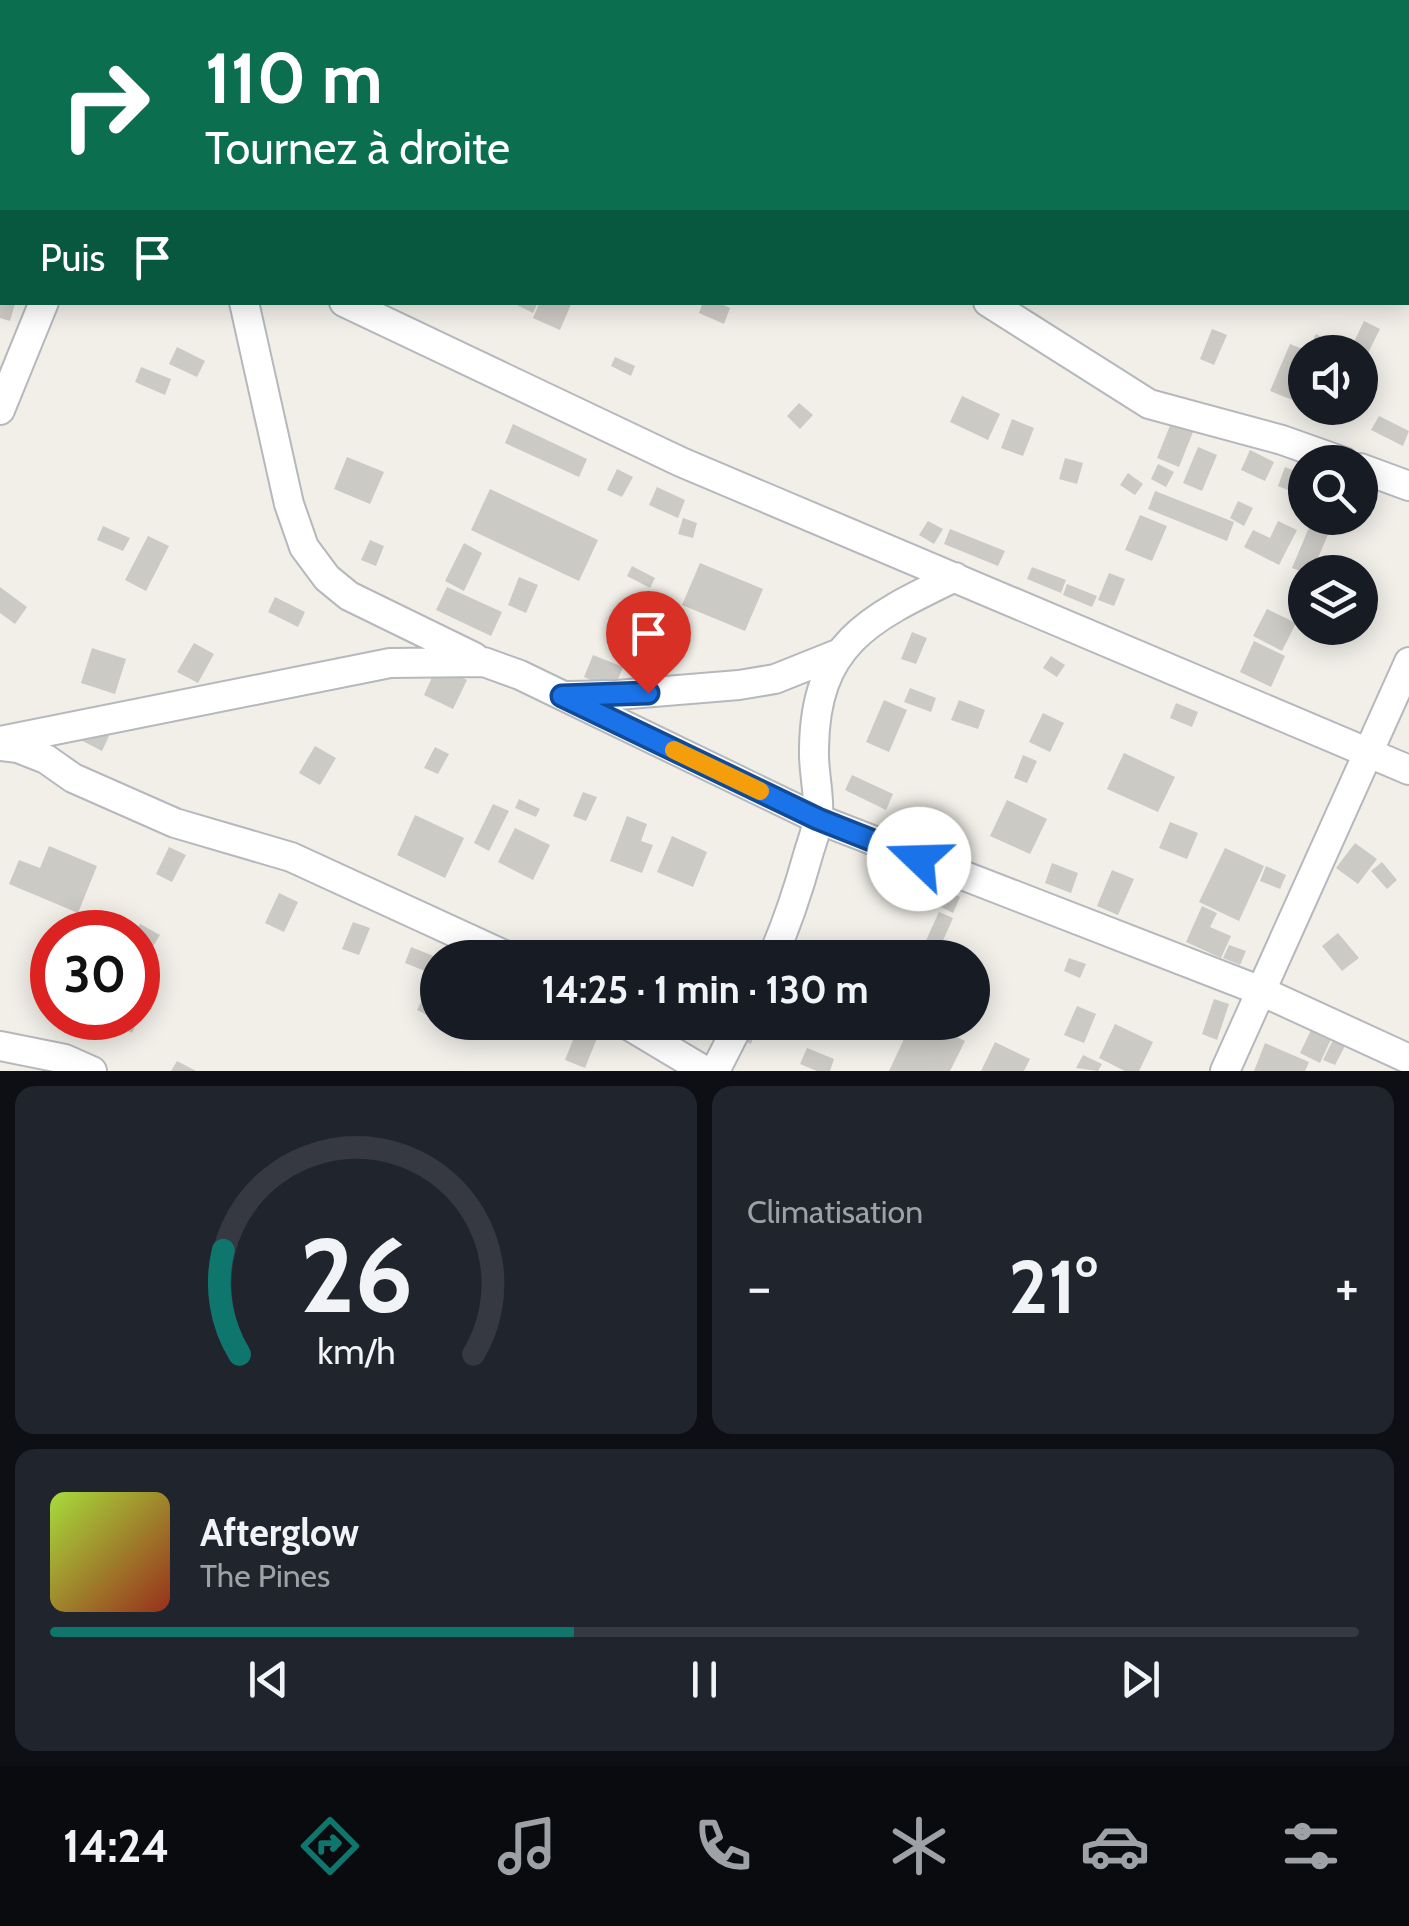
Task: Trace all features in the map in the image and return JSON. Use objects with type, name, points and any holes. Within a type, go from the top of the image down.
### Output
[{"type":"street","points":[[0,410],[43,305]]},
{"type":"street","points":[[245,305],[289,504],[304,546],[328,578],[349,596],[391,620],[520,675],[818,819],[1261,992],[1409,1059]]},
{"type":"street","points":[[350,305],[682,462],[1409,770]]},
{"type":"street","points":[[998,305],[1150,404],[1296,445]]},
{"type":"street","points":[[1378,475],[1409,486]]},
{"type":"street","points":[[780,940],[818,819],[815,723],[822,686],[840,653],[860,629],[955,577]]},
{"type":"street","points":[[562,696],[739,685],[775,679],[840,653]]},
{"type":"street","points":[[0,743],[390,663],[484,662]]},
{"type":"street","points":[[1225,1071],[1409,662]]},
{"type":"street","points":[[0,743],[46,759],[73,778],[175,823],[291,857],[472,940]]},
{"type":"street","points":[[653,1040],[706,1071]]},
{"type":"street","points":[[716,1071],[731,1040]]},
{"type":"street","points":[[0,1046],[65,1059],[92,1071]]},
{"type":"building","points":[[0,305],[15,305],[10,321],[0,318]]},
{"type":"building","points":[[517,305],[537,305],[533,313]]},
{"type":"building","points":[[539,305],[571,305],[560,330],[533,318]]},
{"type":"building","points":[[702,305],[730,308],[724,324],[699,313]]},
{"type":"building","points":[[1364,321],[1380,329],[1377,335],[1357,335]]},
{"type":"building","points":[[1212,329],[1227,335],[1214,365],[1200,359]]},
{"type":"building","points":[[177,347],[205,361],[197,377],[169,364]]},
{"type":"building","points":[[1288,349],[1288,398],[1270,391]]},
{"type":"building","points":[[615,357],[635,366],[631,376],[611,366]]},
{"type":"building","points":[[141,367],[171,379],[165,395],[135,382]]},
{"type":"building","points":[[962,396],[1000,414],[988,440],[950,422]]},
{"type":"building","points":[[799,403],[813,415],[800,429],[787,416]]},
{"type":"building","points":[[1173,418],[1195,427],[1179,467],[1157,458]]},
{"type":"building","points":[[1378,418],[1409,431],[1403,446],[1371,430],[1378,425]]},
{"type":"building","points":[[1012,419],[1034,428],[1023,456],[1001,448]]},
{"type":"building","points":[[513,424],[587,459],[579,477],[505,443]]},
{"type":"building","points":[[1198,447],[1217,455],[1202,491],[1183,483]]},
{"type":"building","points":[[1250,450],[1274,462],[1265,481],[1241,470]]},
{"type":"building","points":[[347,457],[384,472],[370,504],[334,489]]},
{"type":"building","points":[[1065,458],[1083,463],[1077,484],[1059,479]]},
{"type":"building","points":[[1158,464],[1174,472],[1166,487],[1151,479]]},
{"type":"building","points":[[1285,467],[1288,468],[1288,490],[1278,486]]},
{"type":"building","points":[[617,469],[633,477],[622,497],[607,490]]},
{"type":"building","points":[[1128,473],[1143,484],[1135,495],[1120,485]]},
{"type":"building","points":[[657,487],[685,500],[678,518],[649,505]]},
{"type":"building","points":[[490,489],[598,540],[579,581],[471,530]]},
{"type":"building","points":[[1155,491],[1234,522],[1227,541],[1148,509]]},
{"type":"building","points":[[1238,501],[1253,508],[1244,526],[1230,518]]},
{"type":"building","points":[[1140,515],[1167,526],[1152,561],[1125,550]]},
{"type":"building","points":[[683,518],[697,523],[693,538],[678,534]]},
{"type":"building","points":[[928,521],[943,529],[934,544],[919,535]]},
{"type":"building","points":[[1278,521],[1288,526],[1288,535],[1294,535],[1279,565],[1244,547],[1253,530],[1270,538]]},
{"type":"building","points":[[103,526],[130,538],[123,551],[97,540]]},
{"type":"building","points":[[950,529],[1005,551],[998,566],[944,544]]},
{"type":"building","points":[[1306,535],[1328,535],[1319,555],[1297,555]]},
{"type":"building","points":[[148,536],[169,546],[146,591],[125,580]]},
{"type":"building","points":[[370,540],[384,546],[376,566],[361,560]]},
{"type":"building","points":[[464,543],[482,553],[464,591],[445,581]]},
{"type":"building","points":[[700,563],[763,589],[745,631],[682,605]]},
{"type":"building","points":[[632,566],[655,578],[650,588],[627,576]]},
{"type":"building","points":[[1032,567],[1066,580],[1061,593],[1027,579]]},
{"type":"building","points":[[1109,573],[1125,579],[1114,606],[1098,600]]},
{"type":"building","points":[[519,577],[538,585],[526,613],[508,605]]},
{"type":"building","points":[[1067,584],[1097,596],[1092,607],[1063,595]]},
{"type":"building","points":[[0,587],[27,607],[15,624],[0,613]]},
{"type":"building","points":[[447,587],[502,612],[491,636],[436,610]]},
{"type":"building","points":[[275,597],[305,612],[298,627],[268,612]]},
{"type":"building","points":[[1267,609],[1288,619],[1288,639],[1282,651],[1253,636]]},
{"type":"building","points":[[912,632],[927,638],[916,664],[901,659]]},
{"type":"building","points":[[1254,641],[1285,656],[1271,687],[1240,672]]},
{"type":"building","points":[[194,643],[214,654],[198,683],[177,672]]},
{"type":"building","points":[[92,648],[126,659],[115,694],[81,683]]},
{"type":"building","points":[[593,655],[623,667],[614,690],[584,677]]},
{"type":"building","points":[[1051,656],[1065,665],[1057,677],[1043,668]]},
{"type":"building","points":[[437,666],[467,680],[453,709],[424,695]]},
{"type":"building","points":[[910,688],[936,698],[931,712],[904,702]]},
{"type":"building","points":[[884,700],[907,710],[889,752],[866,742]]},
{"type":"building","points":[[959,700],[985,710],[978,729],[951,720]]},
{"type":"building","points":[[1176,703],[1198,712],[1192,727],[1170,718]]},
{"type":"building","points":[[1043,713],[1064,723],[1050,752],[1029,742]]},
{"type":"building","points":[[82,723],[109,736],[102,751],[75,737]]},
{"type":"building","points":[[315,746],[336,758],[320,785],[299,773]]},
{"type":"building","points":[[435,747],[449,754],[438,774],[424,768]]},
{"type":"building","points":[[1124,753],[1175,777],[1158,812],[1107,789]]},
{"type":"building","points":[[1023,755],[1037,761],[1027,783],[1014,778]]},
{"type":"building","points":[[852,775],[893,794],[886,810],[845,790]]},
{"type":"building","points":[[583,792],[597,797],[586,821],[573,816]]},
{"type":"building","points":[[519,799],[540,809],[536,817],[515,808]]},
{"type":"building","points":[[1007,800],[1047,819],[1030,854],[990,836]]},
{"type":"building","points":[[493,804],[509,811],[489,851],[474,843]]},
{"type":"building","points":[[415,815],[464,838],[445,878],[397,855]]},
{"type":"building","points":[[627,816],[647,824],[641,841],[653,845],[642,873],[610,861]]},
{"type":"building","points":[[1170,822],[1198,833],[1187,859],[1159,848]]},
{"type":"building","points":[[515,828],[550,845],[533,880],[498,862]]},
{"type":"building","points":[[672,836],[707,852],[693,887],[657,872]]},
{"type":"building","points":[[1355,843],[1377,859],[1358,884],[1336,868]]},
{"type":"building","points":[[49,846],[97,866],[79,910],[9,884],[19,860],[40,868]]},
{"type":"building","points":[[169,847],[186,855],[172,882],[156,874]]},
{"type":"building","points":[[1225,848],[1264,866],[1239,921],[1199,902]]},
{"type":"building","points":[[1382,862],[1397,880],[1387,889],[1371,871]]},
{"type":"building","points":[[1052,863],[1078,873],[1071,893],[1045,883]]},
{"type":"building","points":[[1266,866],[1286,875],[1280,889],[1260,881]]},
{"type":"building","points":[[1112,870],[1134,879],[1118,915],[1097,906]]},
{"type":"building","points":[[918,877],[960,897],[953,913],[911,892]]},
{"type":"building","points":[[279,893],[298,902],[284,932],[265,923]]},
{"type":"building","points":[[1202,906],[1217,913],[1210,927],[1231,936],[1221,958],[1186,942]]},
{"type":"building","points":[[939,912],[953,918],[943,940],[926,940]]},
{"type":"building","points":[[353,922],[370,928],[359,955],[342,949]]},
{"type":"building","points":[[1338,933],[1359,958],[1342,971],[1322,946]]},
{"type":"building","points":[[1229,945],[1246,951],[1240,965],[1223,958]]},
{"type":"building","points":[[411,947],[420,951],[420,969],[405,963]]},
{"type":"building","points":[[1069,958],[1086,964],[1080,978],[1064,971]]},
{"type":"building","points":[[1214,999],[1229,1004],[1217,1040],[1202,1034]]},
{"type":"building","points":[[1077,1006],[1096,1014],[1084,1043],[1064,1035]]},
{"type":"building","points":[[1115,1024],[1153,1042],[1139,1071],[1125,1071],[1099,1058]]},
{"type":"building","points":[[1312,1028],[1332,1037],[1320,1063],[1300,1053]]},
{"type":"building","points":[[1334,1038],[1346,1044],[1335,1065],[1323,1060]]},
{"type":"building","points":[[573,1040],[596,1040],[585,1068],[565,1060]]},
{"type":"building","points":[[904,1040],[965,1041],[950,1071],[889,1071]]},
{"type":"building","points":[[995,1042],[1030,1059],[1024,1071],[981,1071]]},
{"type":"building","points":[[1265,1043],[1309,1062],[1305,1071],[1254,1071]]},
{"type":"building","points":[[807,1048],[834,1059],[830,1071],[800,1064]]},
{"type":"building","points":[[1083,1055],[1102,1064],[1098,1071],[1076,1068]]},
{"type":"building","points":[[177,1061],[196,1071],[171,1071]]},
{"type":"slow traffic","points":[[674,750],[760,791]]},
{"type":"route","points":[[648,693],[562,696],[818,819],[919,859]]}]
